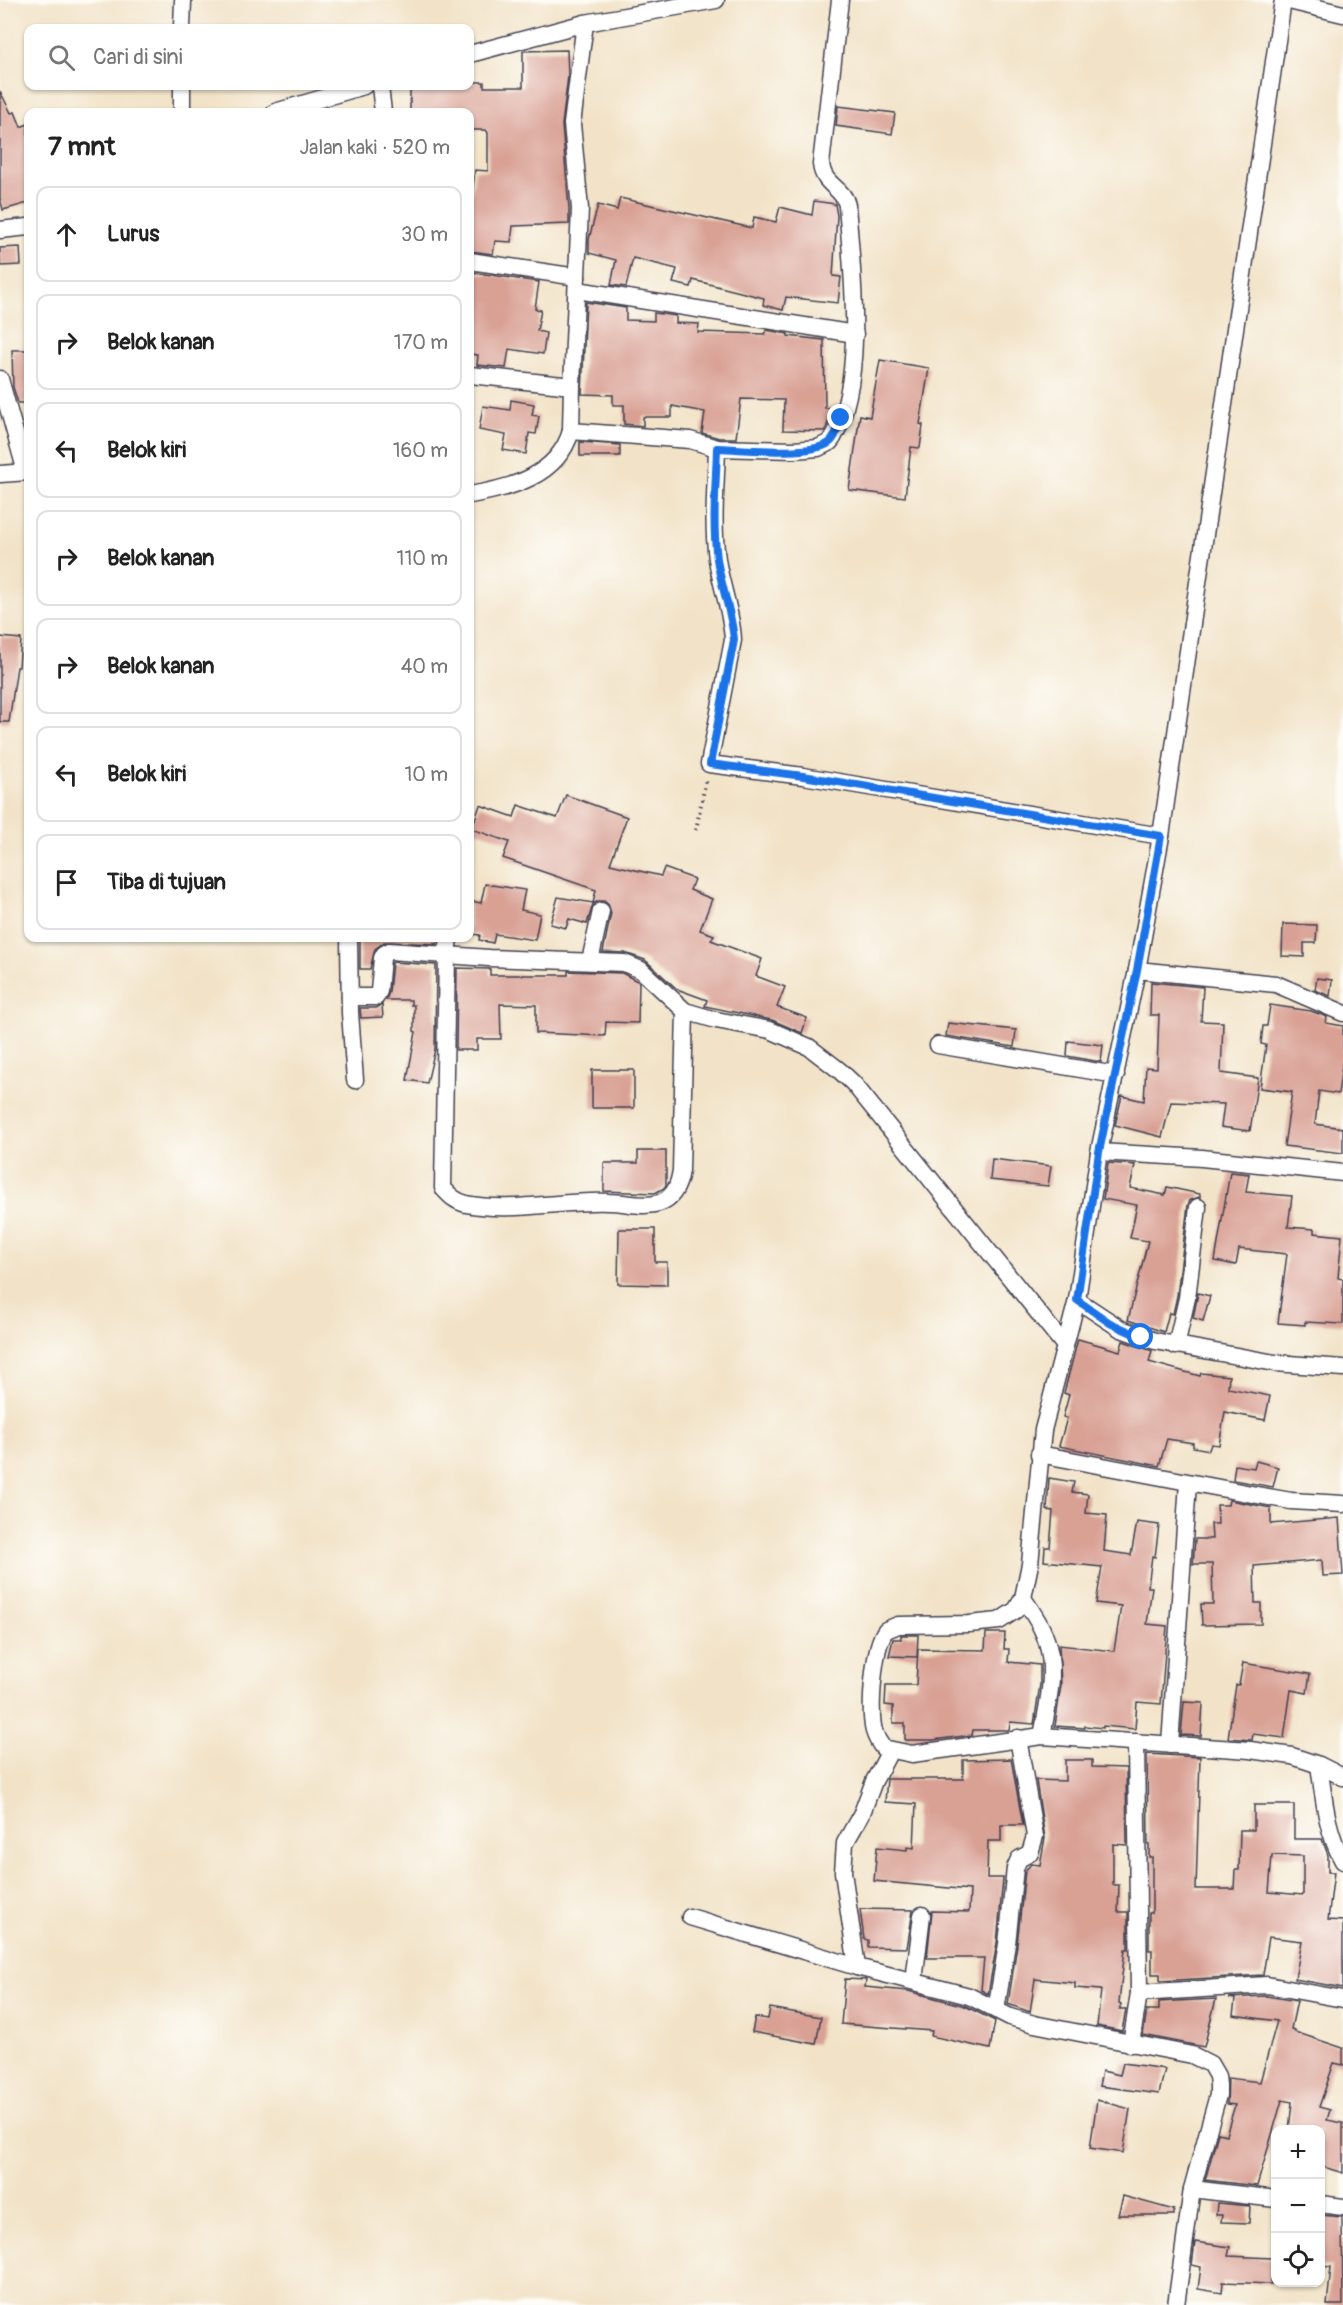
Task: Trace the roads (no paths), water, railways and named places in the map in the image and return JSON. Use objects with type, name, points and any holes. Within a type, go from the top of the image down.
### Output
[{"type":"street","points":[[182,24],[183,0]]},
{"type":"street","points":[[474,53],[585,23],[716,0]]},
{"type":"street","points":[[571,431],[690,440],[717,448],[794,450],[818,448],[830,442],[836,434],[845,402],[855,334],[848,205],[846,199],[826,180],[821,164],[840,0]]},
{"type":"street","points":[[1343,14],[1284,0],[1161,836],[1137,970],[1099,1152],[1076,1302],[1047,1411],[1040,1454],[1030,1564],[1023,1598],[1016,1610],[999,1621],[889,1627],[880,1641],[873,1721],[877,1740],[883,1748],[912,1754],[1042,1736],[1250,1750],[1292,1756],[1319,1765],[1343,1777]]},
{"type":"street","points":[[474,494],[503,490],[548,468],[563,451],[571,431],[579,209],[572,124],[585,23]]},
{"type":"street","points":[[182,90],[182,108]]},
{"type":"street","points":[[289,108],[350,90]]},
{"type":"street","points":[[380,90],[383,108]]},
{"type":"street","points":[[1,226],[24,227]]},
{"type":"street","points":[[474,262],[855,334]]},
{"type":"street","points":[[474,375],[572,386]]},
{"type":"street","points":[[0,379],[24,462]]},
{"type":"street","points":[[717,448],[715,537],[734,640],[710,764],[803,776],[1161,836]]},
{"type":"street","points":[[0,474],[24,472]]},
{"type":"street","points":[[590,961],[601,911]]},
{"type":"street","points":[[349,942],[355,1080]]},
{"type":"street","points":[[448,946],[443,1188],[453,1199],[465,1204],[489,1206],[608,1202],[651,1204],[662,1202],[672,1195],[679,1184],[681,1170],[685,1011]]},
{"type":"street","points":[[350,997],[376,997],[380,991],[382,958],[386,952],[448,946],[489,958],[624,963],[641,970],[685,1011],[716,1020],[770,1030],[809,1047],[853,1083],[1067,1340]]},
{"type":"street","points":[[1137,970],[1258,980],[1276,984],[1343,1013]]},
{"type":"street","points":[[938,1046],[1116,1075]]},
{"type":"street","points":[[1099,1152],[1202,1158],[1343,1173]]},
{"type":"street","points":[[1176,1346],[1186,1298],[1198,1207]]},
{"type":"street","points":[[1076,1302],[1121,1329],[1176,1346],[1275,1363],[1343,1368]]},
{"type":"street","points":[[1040,1454],[1291,1501],[1343,1504]]},
{"type":"street","points":[[1170,1745],[1188,1483]]},
{"type":"street","points":[[1023,1598],[1044,1634],[1049,1650],[1050,1689],[1042,1736]]},
{"type":"street","points":[[996,2010],[1007,1944],[1014,1868],[1020,1859],[1030,1853],[1035,1836],[1018,1738]]},
{"type":"street","points":[[1131,2044],[1138,1993],[1136,1742]]},
{"type":"street","points":[[857,1967],[843,1872],[845,1843],[862,1813],[874,1781],[890,1751]]},
{"type":"street","points":[[1319,1765],[1326,1822],[1333,1843],[1343,1861]]},
{"type":"street","points":[[914,1981],[922,1916]]},
{"type":"street","points":[[690,1917],[857,1967],[969,1996],[996,2010],[1034,2024],[1201,2058],[1210,2064],[1215,2071],[1218,2095],[1192,2189],[1176,2305]]},
{"type":"street","points":[[1138,1993],[1267,1985],[1343,1999]]},
{"type":"street","points":[[1192,2189],[1271,2199]]},
{"type":"street","points":[[1325,2205],[1343,2207]]}]
